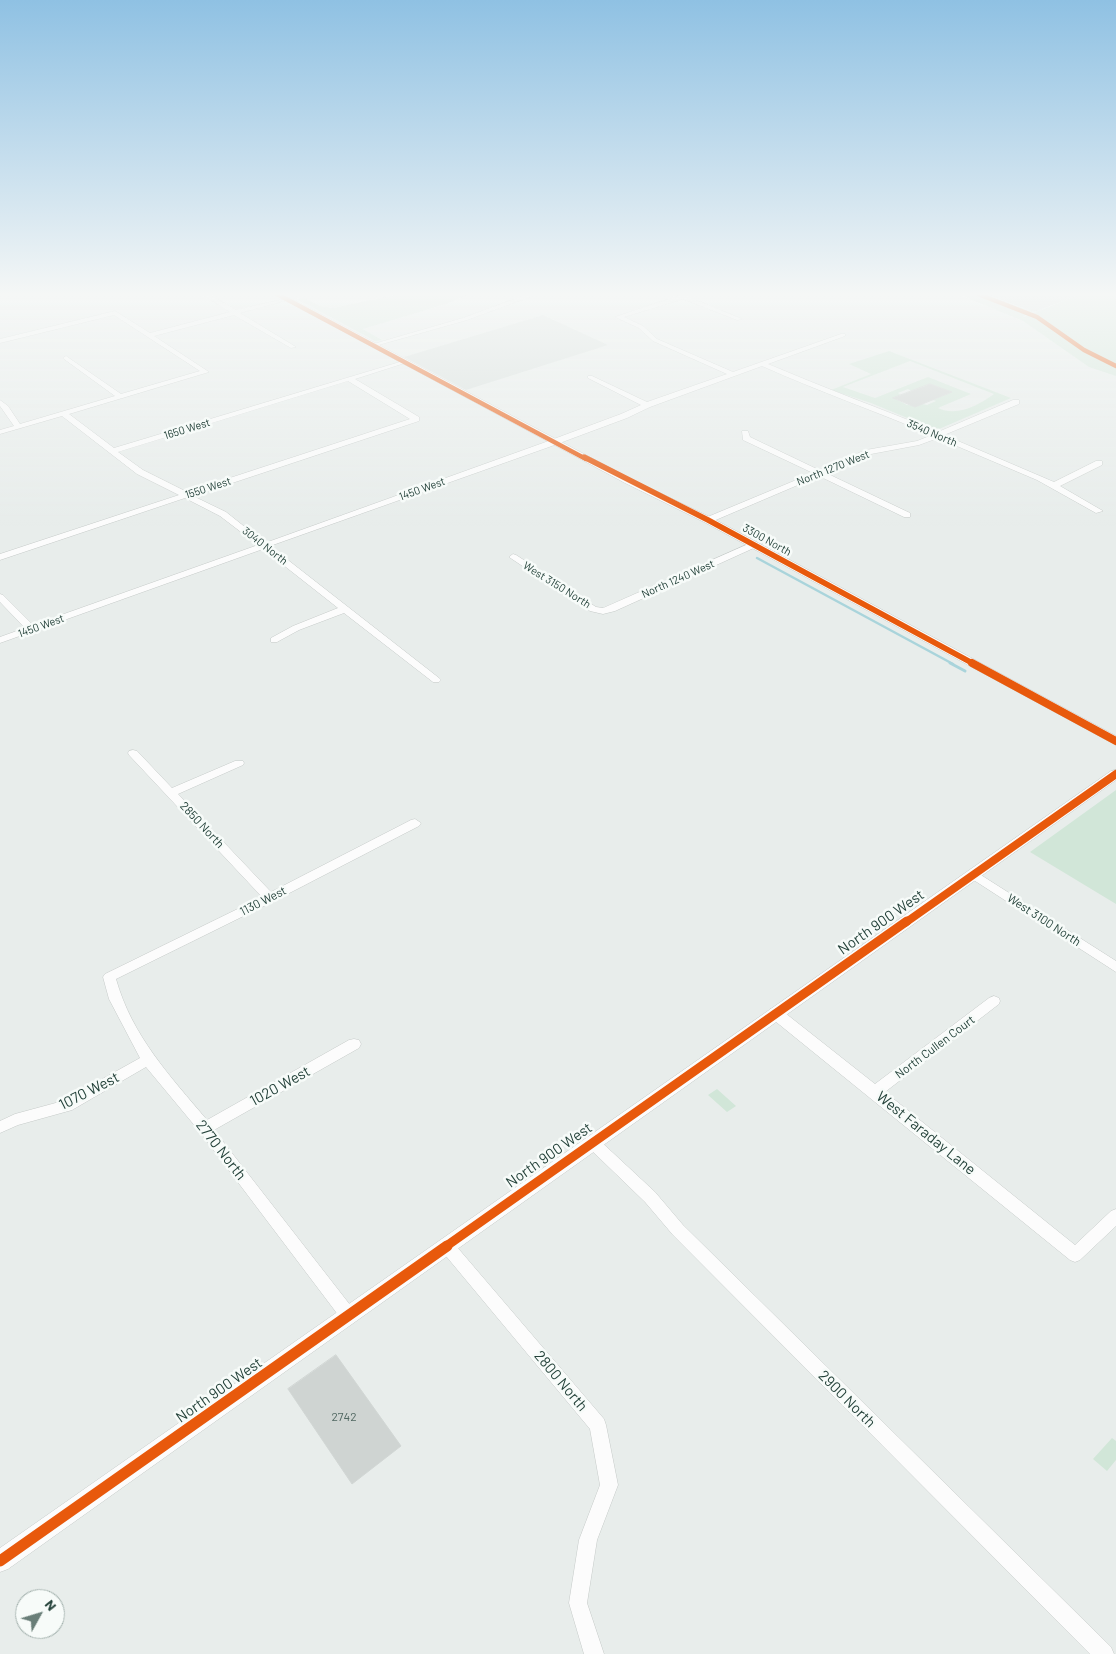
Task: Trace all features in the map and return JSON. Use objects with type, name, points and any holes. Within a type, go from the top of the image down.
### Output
[{"type":"street","points":[[84,371],[120,397]]},
{"type":"street","points":[[0,432],[205,371]]},
{"type":"street","name":"1650 West","points":[[112,451],[374,371]]},
{"type":"street","name":"3300 North","points":[[421,371],[628,482],[661,496],[708,520],[1116,742]]},
{"type":"street","points":[[726,371],[732,374]]},
{"type":"street","name":"1450 West","points":[[0,640],[554,442],[624,416],[647,405],[740,371]]},
{"type":"street","name":"3540 North","points":[[779,371],[938,435],[1053,486],[1099,511]]},
{"type":"street","points":[[590,377],[647,405]]},
{"type":"street","name":"1550 West","points":[[0,557],[416,419],[349,380]]},
{"type":"street","points":[[0,402],[7,408],[18,426]]},
{"type":"street","name":"North 1270 West","points":[[708,520],[870,452],[919,443],[1016,402]]},
{"type":"street","name":"3040 North","points":[[64,414],[140,472],[223,514],[436,680]]},
{"type":"street","points":[[744,433],[746,438],[907,515]]},
{"type":"street","points":[[1053,486],[1099,462]]},
{"type":"street","name":"North 1240 West","points":[[602,611],[612,609],[753,545]]},
{"type":"street","name":"West 3150 North","points":[[513,558],[593,608],[602,611]]},
{"type":"street","points":[[0,596],[32,629]]},
{"type":"street","points":[[274,640],[296,628],[345,609]]},
{"type":"street","name":"2850 North","points":[[133,752],[270,898]]},
{"type":"street","points":[[172,792],[239,763]]},
{"type":"street","name":"North 900 West","points":[[0,1561],[1116,774]]},
{"type":"street","name":"1130 West","points":[[109,977],[415,824]]},
{"type":"street","name":"West 3100 North","points":[[973,874],[1116,966]]},
{"type":"street","name":"2770 North","points":[[109,977],[115,999],[148,1060],[205,1128],[348,1314]]},
{"type":"street","name":"North Cullen Court","points":[[875,1092],[994,1001]]},
{"type":"street","name":"West Faraday Lane","points":[[775,1014],[875,1092],[1075,1255],[1116,1216]]},
{"type":"street","name":"1020 West","points":[[205,1128],[354,1044]]},
{"type":"street","name":"1070 West","points":[[0,1127],[15,1120],[67,1106],[148,1060]]},
{"type":"street","name":"2900 North","points":[[592,1142],[650,1197],[678,1230],[1104,1654]]},
{"type":"street","name":"2800 North","points":[[446,1245],[598,1425],[609,1485],[588,1540],[578,1603],[594,1654]]},
{"type":"shaded area","points":[[431,371],[525,371],[466,390]]},
{"type":"green space","points":[[865,371],[884,371],[843,387],[875,398],[928,377],[971,394],[938,408],[953,411],[975,406],[994,394],[936,371],[941,371],[1011,398],[939,429],[934,429],[871,403],[831,390],[871,374]],"holes":[[[930,384],[951,392],[933,400],[936,401],[927,405],[907,405],[894,398],[901,395],[898,393],[908,389],[911,391]]]},
{"type":"green space","points":[[1102,371],[1116,371],[1116,376]]},
{"type":"green space","points":[[1116,790],[1116,904],[1030,852]]},
{"type":"green space","points":[[717,1089],[736,1106],[727,1112],[708,1095]]},
{"type":"green space","points":[[1112,1438],[1116,1441],[1116,1460],[1107,1471],[1093,1459]]},
{"type":"building","points":[[930,384],[952,392],[915,407],[893,398]]},
{"type":"building","points":[[336,1355],[401,1446],[352,1484],[288,1389]]},
{"type":"waterway","points":[[757,558],[953,664]]},
{"type":"waterway","points":[[950,663],[965,671]]},
{"type":"cycle path","points":[[422,371],[628,481],[708,520],[1116,741]]},
{"type":"cycle path","points":[[0,1561],[1116,774]]}]
